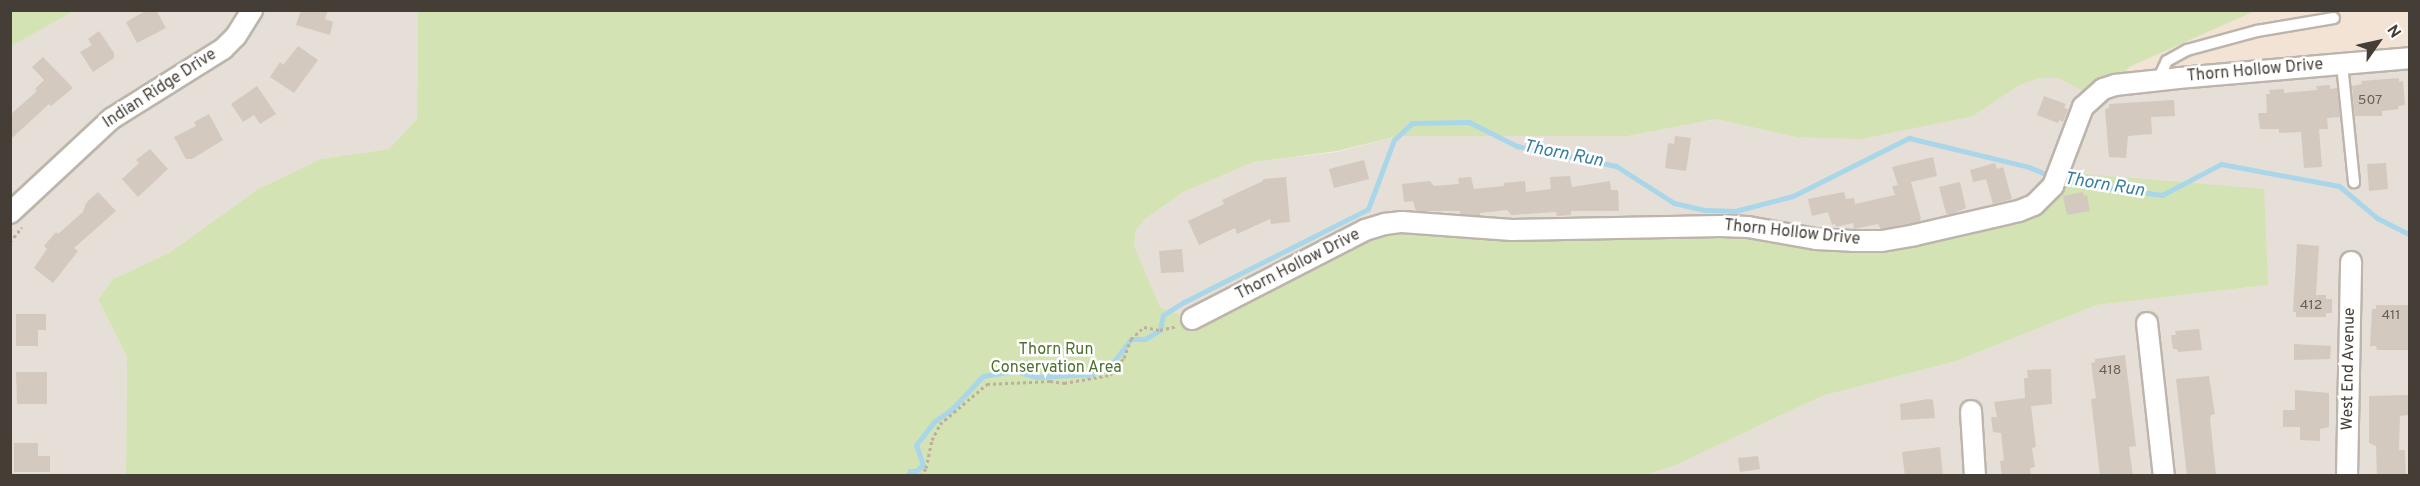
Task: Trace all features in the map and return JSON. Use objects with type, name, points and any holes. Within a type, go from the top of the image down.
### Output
[{"type":"street","name":"Indian Ridge Drive","points":[[19,217],[111,119],[223,49],[236,36],[252,10]]},
{"type":"street","name":"Thorn Hollow Drive","points":[[1192,319],[1365,230],[1402,222],[1512,230],[1721,226],[1767,229],[1816,239],[1882,241],[2019,211],[2034,205],[2056,179],[2073,127],[2083,107],[2092,96],[2115,85],[2409,58]]},
{"type":"street","name":"West End Avenue","points":[[2348,476],[2351,262]]},
{"type":"street","points":[[2147,323],[2164,476]]},
{"type":"street","points":[[1971,411],[1975,476]]},
{"type":"lane","points":[[2158,80],[2167,61],[2187,50],[2257,31],[2334,18]]},
{"type":"lane","points":[[2342,64],[2355,183]]},
{"type":"path","points":[[10,242],[19,217]]},
{"type":"path","points":[[921,476],[926,468],[932,440],[940,424],[987,384],[1050,381],[1064,383],[1110,375],[1124,358],[1131,339],[1144,327],[1168,329],[1192,319]]},
{"type":"shaded area","points":[[74,11],[418,11],[417,119],[389,149],[321,159],[258,189],[169,253],[113,279],[98,299],[127,357],[126,475],[11,475],[10,46]]},
{"type":"shaded area","points":[[2255,11],[2409,11],[2409,58],[2115,85],[2129,67]]},
{"type":"shaded area","points":[[2409,58],[2409,475],[1644,475],[1674,466],[1822,396],[1956,361],[2097,305],[2268,285],[2044,197],[1957,226],[1192,319],[1158,306],[1133,251],[1136,230],[1144,220],[1183,192],[1254,162],[1337,152],[1398,136],[1628,136],[1716,119],[1796,137],[1973,116],[2020,85],[2040,78],[2058,78],[2092,96]]},
{"type":"green space","points":[[11,10],[74,10],[74,11],[11,46]]},
{"type":"green space","name":"Thorn Run Conservation Area","points":[[418,11],[2255,11],[2129,67],[2115,85],[2092,96],[2058,78],[2040,78],[2020,85],[1973,116],[1861,139],[1796,137],[1716,119],[1628,136],[1398,136],[1337,151],[1254,162],[1183,192],[1144,220],[1136,230],[1134,246],[1160,307],[1192,319],[1365,230],[1574,228],[1852,241],[2019,211],[2059,172],[2264,189],[2268,285],[2097,305],[1956,361],[1822,396],[1674,466],[1644,475],[126,475],[127,357],[98,299],[113,279],[169,253],[258,189],[321,159],[389,149],[417,119]]},
{"type":"building","points":[[147,10],[156,10],[166,28],[137,43],[126,22]]},
{"type":"building","points":[[301,10],[328,10],[325,19],[333,22],[330,35],[296,25]]},
{"type":"building","points":[[99,31],[114,53],[114,58],[93,72],[80,52],[92,45],[88,39]]},
{"type":"building","points":[[298,46],[318,60],[294,93],[270,77],[280,62],[283,65]]},
{"type":"building","points":[[43,57],[73,88],[51,106],[49,104],[10,140],[10,115],[37,91],[35,89],[44,80],[32,67]]},
{"type":"building","points":[[2399,78],[2399,82],[2403,81],[2405,105],[2398,106],[2399,109],[2382,111],[2382,116],[2355,116],[2352,86],[2362,84],[2361,81]]},
{"type":"building","points":[[2330,85],[2330,89],[2337,88],[2340,117],[2327,118],[2328,129],[2319,129],[2322,167],[2304,168],[2301,132],[2279,133],[2279,129],[2260,129],[2258,113],[2267,113],[2266,94],[2270,94],[2269,90],[2284,89],[2284,93],[2317,90],[2316,86]]},
{"type":"building","points":[[257,86],[276,114],[260,124],[254,115],[243,122],[231,104]]},
{"type":"building","points":[[2044,96],[2066,104],[2064,108],[2068,109],[2063,122],[2059,120],[2058,123],[2037,115]]},
{"type":"building","points":[[2174,100],[2175,116],[2151,117],[2152,134],[2128,136],[2126,158],[2109,157],[2105,109],[2109,108],[2109,104]]},
{"type":"building","points":[[209,114],[223,140],[192,159],[186,159],[174,137],[196,126],[194,122]]},
{"type":"building","points":[[1675,136],[1691,138],[1686,171],[1665,168],[1668,143],[1674,144]]},
{"type":"building","points":[[150,149],[168,169],[138,197],[122,179],[139,163],[136,160]]},
{"type":"building","points":[[1933,157],[1937,176],[1911,182],[1921,219],[1918,222],[1881,229],[1878,224],[1854,229],[1853,223],[1836,227],[1835,224],[1832,225],[1828,212],[1812,216],[1808,199],[1844,192],[1846,199],[1854,198],[1855,204],[1895,195],[1892,186],[1898,185],[1892,167]]},
{"type":"building","points":[[1364,160],[1369,179],[1334,188],[1329,169]]},
{"type":"building","points":[[1995,163],[1997,169],[2003,167],[2012,199],[1993,204],[1986,179],[1973,182],[1970,170]]},
{"type":"building","points":[[2386,163],[2388,189],[2369,191],[2367,164]]},
{"type":"building","points":[[1570,176],[1572,187],[1610,181],[1611,190],[1618,190],[1619,211],[1571,211],[1571,215],[1557,216],[1556,212],[1511,215],[1507,210],[1480,213],[1480,216],[1460,214],[1460,211],[1416,211],[1413,201],[1404,202],[1402,184],[1430,181],[1434,186],[1459,184],[1458,178],[1471,177],[1474,189],[1525,181],[1526,192],[1551,189],[1550,177]]},
{"type":"building","points":[[1286,177],[1290,222],[1271,224],[1270,219],[1237,234],[1235,228],[1199,245],[1188,221],[1224,204],[1222,200],[1263,179]]},
{"type":"building","points":[[1960,182],[1966,208],[1950,215],[1946,213],[1939,187]]},
{"type":"building","points":[[98,192],[116,211],[74,248],[78,251],[53,283],[34,268],[47,249],[44,246],[56,232],[58,234],[83,212],[86,203]]},
{"type":"building","points":[[2083,192],[2084,196],[2087,195],[2090,211],[2067,215],[2063,196]]},
{"type":"building","points":[[2297,244],[2319,246],[2316,295],[2326,295],[2326,299],[2332,299],[2332,313],[2326,313],[2326,317],[2296,317],[2296,312],[2293,312]]},
{"type":"building","points":[[1182,249],[1184,272],[1161,273],[1159,251]]},
{"type":"building","points":[[2376,305],[2408,305],[2409,350],[2377,350],[2376,346],[2370,346],[2372,309],[2376,309]]},
{"type":"building","points":[[16,314],[46,314],[46,330],[38,330],[38,346],[16,346]]},
{"type":"building","points":[[2199,329],[2202,350],[2178,352],[2177,349],[2173,349],[2171,335],[2176,335],[2175,331]]},
{"type":"building","points":[[2294,344],[2331,346],[2330,359],[2294,360]]},
{"type":"building","points":[[2125,355],[2136,446],[2129,447],[2133,476],[2100,476],[2091,399],[2096,398],[2091,363],[2095,362],[2095,359]]},
{"type":"building","points":[[2051,369],[2052,404],[2031,406],[2036,447],[2032,448],[2035,467],[2030,468],[2031,476],[2002,476],[2000,461],[2004,460],[2001,433],[1993,432],[1991,417],[1997,417],[1994,402],[2025,398],[2024,378],[2028,378],[2027,370]]},
{"type":"building","points":[[16,372],[47,372],[47,404],[17,404]]},
{"type":"building","points":[[2209,376],[2215,414],[2211,415],[2210,419],[2216,476],[2187,476],[2176,379]]},
{"type":"building","points":[[2295,390],[2329,393],[2329,427],[2320,429],[2320,441],[2300,440],[2300,427],[2283,427],[2283,410],[2295,410]]},
{"type":"building","points":[[2409,395],[2409,415],[2400,416],[2399,450],[2405,450],[2406,476],[2377,476],[2376,446],[2369,443],[2369,396]]},
{"type":"building","points":[[1933,400],[1935,418],[1901,420],[1900,404]]},
{"type":"building","points":[[14,443],[38,443],[38,456],[50,456],[50,472],[14,472]]},
{"type":"building","points":[[1940,447],[1943,476],[1905,476],[1902,452]]},
{"type":"building","points":[[1758,456],[1760,469],[1740,472],[1738,458]]},
{"type":"waterway","name":"Thorn Run","points":[[908,476],[910,471],[916,471],[923,465],[916,445],[935,421],[951,410],[983,376],[1016,371],[1036,377],[1091,374],[1111,365],[1131,339],[1145,339],[1160,330],[1163,315],[1184,302],[1368,209],[1394,140],[1412,123],[1469,122],[1517,146],[1616,166],[1674,203],[1705,210],[1735,211],[1793,196],[1909,138],[2029,167],[2052,177]]},
{"type":"waterway","name":"Thorn Run","points":[[2060,181],[2162,195],[2221,164],[2339,186],[2377,218],[2410,235]]}]
